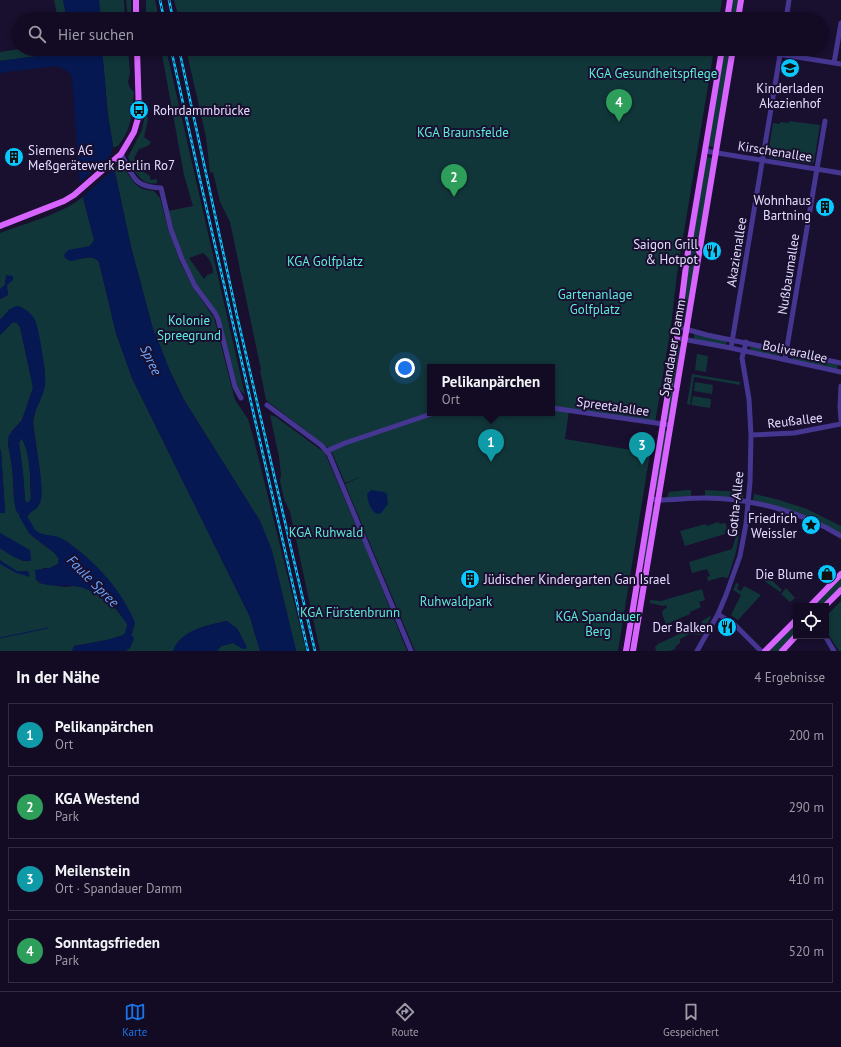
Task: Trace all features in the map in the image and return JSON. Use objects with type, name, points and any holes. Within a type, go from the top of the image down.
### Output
[{"type":"main road","points":[[136,0],[136,12]]},
{"type":"main road","points":[[728,12],[730,0]]},
{"type":"main road","points":[[739,12],[741,0]]},
{"type":"main road","points":[[0,226],[56,205],[74,195],[120,156],[134,132],[139,115],[137,56]]},
{"type":"main road","name":"Spandauer Damm","points":[[626,651],[677,338],[684,277],[721,56]]},
{"type":"main road","name":"Spandauer Damm","points":[[633,651],[732,56]]},
{"type":"main road","points":[[813,603],[841,574]]},
{"type":"main road","points":[[828,603],[841,590]]},
{"type":"main road","points":[[765,651],[793,623]]},
{"type":"main road","points":[[782,651],[793,639]]},
{"type":"street","points":[[787,12],[789,0]]},
{"type":"street","points":[[834,63],[841,24]]},
{"type":"street","name":"Akazienallee","points":[[733,340],[779,56]]},
{"type":"street","points":[[800,56],[841,64]]},
{"type":"street","name":"Nußbaumallee","points":[[785,359],[825,121]]},
{"type":"street","name":"Kirschenallee","points":[[705,151],[841,173]]},
{"type":"street","points":[[120,156],[138,182],[150,188],[161,188],[173,236],[182,259],[195,286],[218,319],[235,388],[241,398]]},
{"type":"street","name":"Bolivarallee","points":[[678,327],[707,335],[841,363]]},
{"type":"street","name":"Bolivarallee","points":[[677,338],[785,359],[841,372]]},
{"type":"street","points":[[731,348],[733,340]]},
{"type":"street","name":"Bolivarallee","points":[[744,351],[746,342]]},
{"type":"street","name":"Gotha-Allee","points":[[697,651],[718,614],[740,556],[744,536],[748,501],[751,435],[749,399],[742,358],[744,351]]},
{"type":"street","points":[[841,386],[841,420]]},
{"type":"street","points":[[268,405],[327,451],[334,464],[411,651]]},
{"type":"street","name":"Spreetalallee","points":[[555,408],[670,426]]},
{"type":"street","points":[[327,451],[344,443],[427,415]]},
{"type":"street","name":"Reußallee","points":[[751,435],[794,433],[841,424]]},
{"type":"street","points":[[651,499],[705,498],[748,501],[795,514],[841,536]]},
{"type":"street","points":[[718,614],[735,625],[761,651]]},
{"type":"street","points":[[827,639],[834,651]]},
{"type":"green space","points":[[54,0],[63,0],[66,12],[57,12]]},
{"type":"green space","points":[[99,0],[124,0],[125,12],[100,12]]},
{"type":"green space","points":[[126,0],[131,0],[131,12],[127,12]]},
{"type":"green space","points":[[146,0],[155,0],[158,12],[146,12]]},
{"type":"green space","points":[[174,0],[722,0],[720,12],[177,12]]},
{"type":"green space","points":[[732,0],[739,0],[737,12],[730,12]]},
{"type":"green space","points":[[12,50],[12,56],[38,56],[0,61],[0,52]]},
{"type":"green space","points":[[103,56],[129,56],[130,73],[128,82],[130,88],[134,92],[132,114],[129,127],[123,139],[118,146],[112,148],[113,146],[108,116]]},
{"type":"green space","points":[[162,56],[168,56],[245,395],[238,388],[219,317],[199,289],[192,276],[177,242],[168,211],[193,206],[184,175]],"holes":[[[203,253],[211,262],[213,273],[207,275],[204,279],[189,258]]]},
{"type":"green space","points":[[188,56],[713,56],[677,274],[671,326],[655,423],[569,411],[565,439],[650,453],[618,651],[415,651],[345,484],[363,476],[345,483],[331,450],[266,400],[230,222],[220,202],[213,172],[210,173],[206,137]]},
{"type":"green space","points":[[723,56],[730,56],[715,147],[708,146]]},
{"type":"green space","points":[[146,109],[148,119],[144,137],[151,142],[148,146],[139,149],[134,158],[138,168],[150,176],[150,180],[157,179],[157,183],[151,184],[142,180],[138,176],[128,157],[142,130]]},
{"type":"green space","points":[[789,121],[820,125],[814,162],[811,164],[769,158],[768,155],[773,123],[789,123]]},
{"type":"green space","points":[[706,157],[713,158],[686,320],[683,320],[686,301],[684,291]]},
{"type":"green space","name":"Kolonie Spreegrund","points":[[122,162],[135,184],[142,189],[154,191],[160,198],[168,229],[180,262],[194,289],[214,318],[235,400],[248,419],[254,440],[306,651],[296,651],[272,551],[260,521],[184,400],[154,333],[131,247],[114,168]]},
{"type":"green space","points":[[83,197],[94,240],[92,244],[70,261],[89,257],[96,259],[99,262],[116,333],[132,378],[250,617],[260,651],[217,651],[221,646],[233,643],[243,649],[227,621],[203,627],[188,634],[182,638],[173,651],[125,651],[130,648],[124,635],[107,640],[74,646],[72,651],[0,651],[0,548],[23,561],[31,561],[29,550],[0,533],[0,513],[5,513],[0,449],[0,335],[13,322],[17,323],[20,327],[33,387],[22,420],[12,431],[8,444],[12,467],[14,500],[16,510],[21,517],[36,509],[41,498],[40,472],[33,422],[36,409],[40,401],[45,370],[34,318],[10,309],[0,320],[0,299],[8,295],[5,277],[5,285],[0,289],[0,233],[43,218]],"holes":[[[28,520],[32,527],[40,534],[60,538],[66,541],[97,567],[128,624],[114,607],[94,592],[81,587],[65,587],[39,583],[43,568],[50,568],[58,564],[59,559],[53,552],[40,542],[23,522]]]},
{"type":"green space","points":[[694,333],[727,340],[726,346],[694,339]]},
{"type":"green space","points":[[678,346],[681,346],[669,419],[666,419]]},
{"type":"green space","points":[[751,346],[780,352],[779,357],[750,351]]},
{"type":"green space","points":[[697,354],[708,356],[706,372],[695,370]]},
{"type":"green space","points":[[792,355],[838,365],[837,370],[791,360]]},
{"type":"green space","points":[[692,374],[740,382],[740,385],[694,377],[690,405],[687,404]]},
{"type":"green space","points":[[695,382],[713,385],[712,394],[694,391]]},
{"type":"green space","points":[[693,396],[711,399],[710,408],[691,405]]},
{"type":"green space","points":[[270,415],[276,417],[325,453],[407,651],[320,651],[290,512],[284,499],[280,481],[281,475],[279,457]]},
{"type":"green space","points":[[664,431],[667,431],[657,490],[655,490]]},
{"type":"green space","points":[[21,439],[25,445],[29,460],[31,499],[29,502],[26,502],[25,500],[19,443]]},
{"type":"green space","points":[[691,490],[691,496],[667,498],[669,492]]},
{"type":"green space","points":[[705,490],[743,492],[743,499],[705,496]]},
{"type":"green space","points":[[754,494],[807,509],[841,526],[841,533],[820,522],[776,506],[753,500]]},
{"type":"green space","points":[[652,507],[654,507],[645,564],[643,563]]},
{"type":"green space","points":[[718,522],[720,524],[725,523],[727,528],[725,534],[685,546],[680,531],[706,524],[707,526]]},
{"type":"green space","points":[[739,535],[736,552],[728,578],[722,577],[708,581],[707,577],[710,576],[707,569],[692,573],[689,562],[732,549],[736,536]]},
{"type":"green space","points":[[763,572],[782,590],[780,592],[759,577]]},
{"type":"green space","points":[[841,576],[841,589],[827,603],[815,603]]},
{"type":"green space","points":[[736,583],[739,584],[737,589],[741,591],[744,586],[761,595],[738,620],[731,615],[741,595],[733,590]]},
{"type":"green space","points":[[786,588],[795,598],[790,602],[781,594]]},
{"type":"green space","points":[[702,589],[705,600],[699,602],[701,607],[666,625],[662,613],[664,609],[667,608],[666,605],[663,606],[650,603],[650,600],[661,601]]},
{"type":"green space","points":[[841,601],[841,651],[839,651],[829,636],[829,613]]},
{"type":"green space","points":[[710,616],[711,617],[701,635],[690,634],[680,639],[680,643],[675,649],[670,651],[656,651],[655,647],[658,644],[702,623],[702,621]]},
{"type":"green space","points":[[793,625],[793,638],[780,651],[768,651]]},
{"type":"water","points":[[63,0],[99,0],[100,12],[66,12]]},
{"type":"water","name":"Spree","points":[[38,56],[103,56],[108,116],[113,146],[111,153],[113,167],[131,247],[154,333],[184,400],[260,521],[272,551],[296,651],[260,651],[250,617],[132,378],[116,333],[99,262],[96,259],[89,257],[70,261],[65,258],[64,255],[68,250],[90,246],[94,240],[79,178],[72,77],[65,70],[55,66],[0,73],[0,61]]},
{"type":"water","points":[[6,275],[13,276],[13,280],[7,285],[8,295],[0,299],[0,289],[5,285]]},
{"type":"water","points":[[16,306],[22,307],[34,318],[39,332],[45,373],[44,391],[33,419],[42,488],[40,503],[37,508],[29,514],[21,517],[16,510],[14,500],[13,476],[8,440],[9,435],[22,420],[33,387],[20,327],[17,323],[13,322],[0,335],[0,320],[10,309]],"holes":[[[22,439],[25,445],[30,467],[31,497],[29,502],[26,502],[25,500],[19,443]]]},
{"type":"water","points":[[0,449],[1,451],[5,513],[0,513]]},
{"type":"water","points":[[371,490],[384,492],[387,494],[388,504],[381,513],[377,514],[370,506],[367,494]]},
{"type":"water","points":[[28,520],[36,531],[45,535],[55,536],[66,541],[94,564],[113,585],[123,599],[135,622],[134,625],[128,625],[115,607],[102,597],[90,591],[74,586],[54,586],[44,584],[36,580],[35,570],[50,568],[58,564],[59,559],[53,552],[29,533],[23,522]]},
{"type":"water","points":[[0,533],[30,550],[31,561],[18,559],[0,548]]},
{"type":"water","points":[[0,560],[17,571],[28,571],[30,577],[16,573],[0,564]]},
{"type":"water","points":[[227,621],[237,628],[247,647],[245,649],[233,643],[221,646],[217,651],[173,651],[182,638],[188,633],[211,624]]},
{"type":"water","points":[[124,635],[133,636],[134,639],[130,648],[125,651],[72,651],[74,646],[107,640]]},
{"type":"pier","points":[[113,153],[116,167],[81,198],[78,184]]},
{"type":"waterway","name":"Faule Spree","points":[[29,509],[23,516],[30,528]]},
{"type":"waterway","name":"Faule Spree","points":[[111,651],[128,635],[131,624],[126,617]]},
{"type":"waterway","points":[[0,638],[48,628]]},
{"type":"railway","points":[[160,0],[163,12]]},
{"type":"railway","points":[[169,0],[172,12]]},
{"type":"railway","points":[[173,56],[308,651]]},
{"type":"railway","points":[[181,56],[237,316],[315,651]]},
{"type":"place","name":"Kinderladen Akazienhof","points":[[790,68]]},
{"type":"place","name":"Rohrdammbrücke","points":[[139,110]]},
{"type":"place","name":"Sonntagsfrieden","points":[[619,122]]},
{"type":"place","name":"Siemens AG Meßgerätewerk Berlin Ro7","points":[[14,157]]},
{"type":"place","name":"KGA Westend","points":[[454,197]]},
{"type":"place","name":"Wohnhaus Bartning","points":[[825,207]]},
{"type":"place","name":"Saigon Grill & Hotpot","points":[[712,251]]},
{"type":"place","name":"Pelikanpärchen","points":[[491,462]]},
{"type":"place","name":"Meilenstein","points":[[642,465]]},
{"type":"place","name":"Friedrich Weissler","points":[[811,525]]},
{"type":"place","name":"Die Blume","points":[[827,574]]},
{"type":"place","name":"Jüdischer Kindergarten Gan Israel","points":[[470,579]]},
{"type":"place","name":"Der Balken","points":[[727,627]]},
{"type":"park label","name":"KGA Gesundheitspflege","points":[[653,73]]},
{"type":"park label","name":"KGA Braunsfelde","points":[[463,132]]},
{"type":"park label","name":"KGA Golfplatz","points":[[325,261]]},
{"type":"park label","name":"Gartenanlage Golfplatz","points":[[595,302]]},
{"type":"park label","name":"KGA Ruhwald","points":[[326,532]]},
{"type":"park label","name":"Ruhwaldpark","points":[[456,601]]},
{"type":"park label","name":"KGA Fürstenbrunn","points":[[350,612]]},
{"type":"park label","name":"KGA Spandauer Berg","points":[[598,624]]}]
